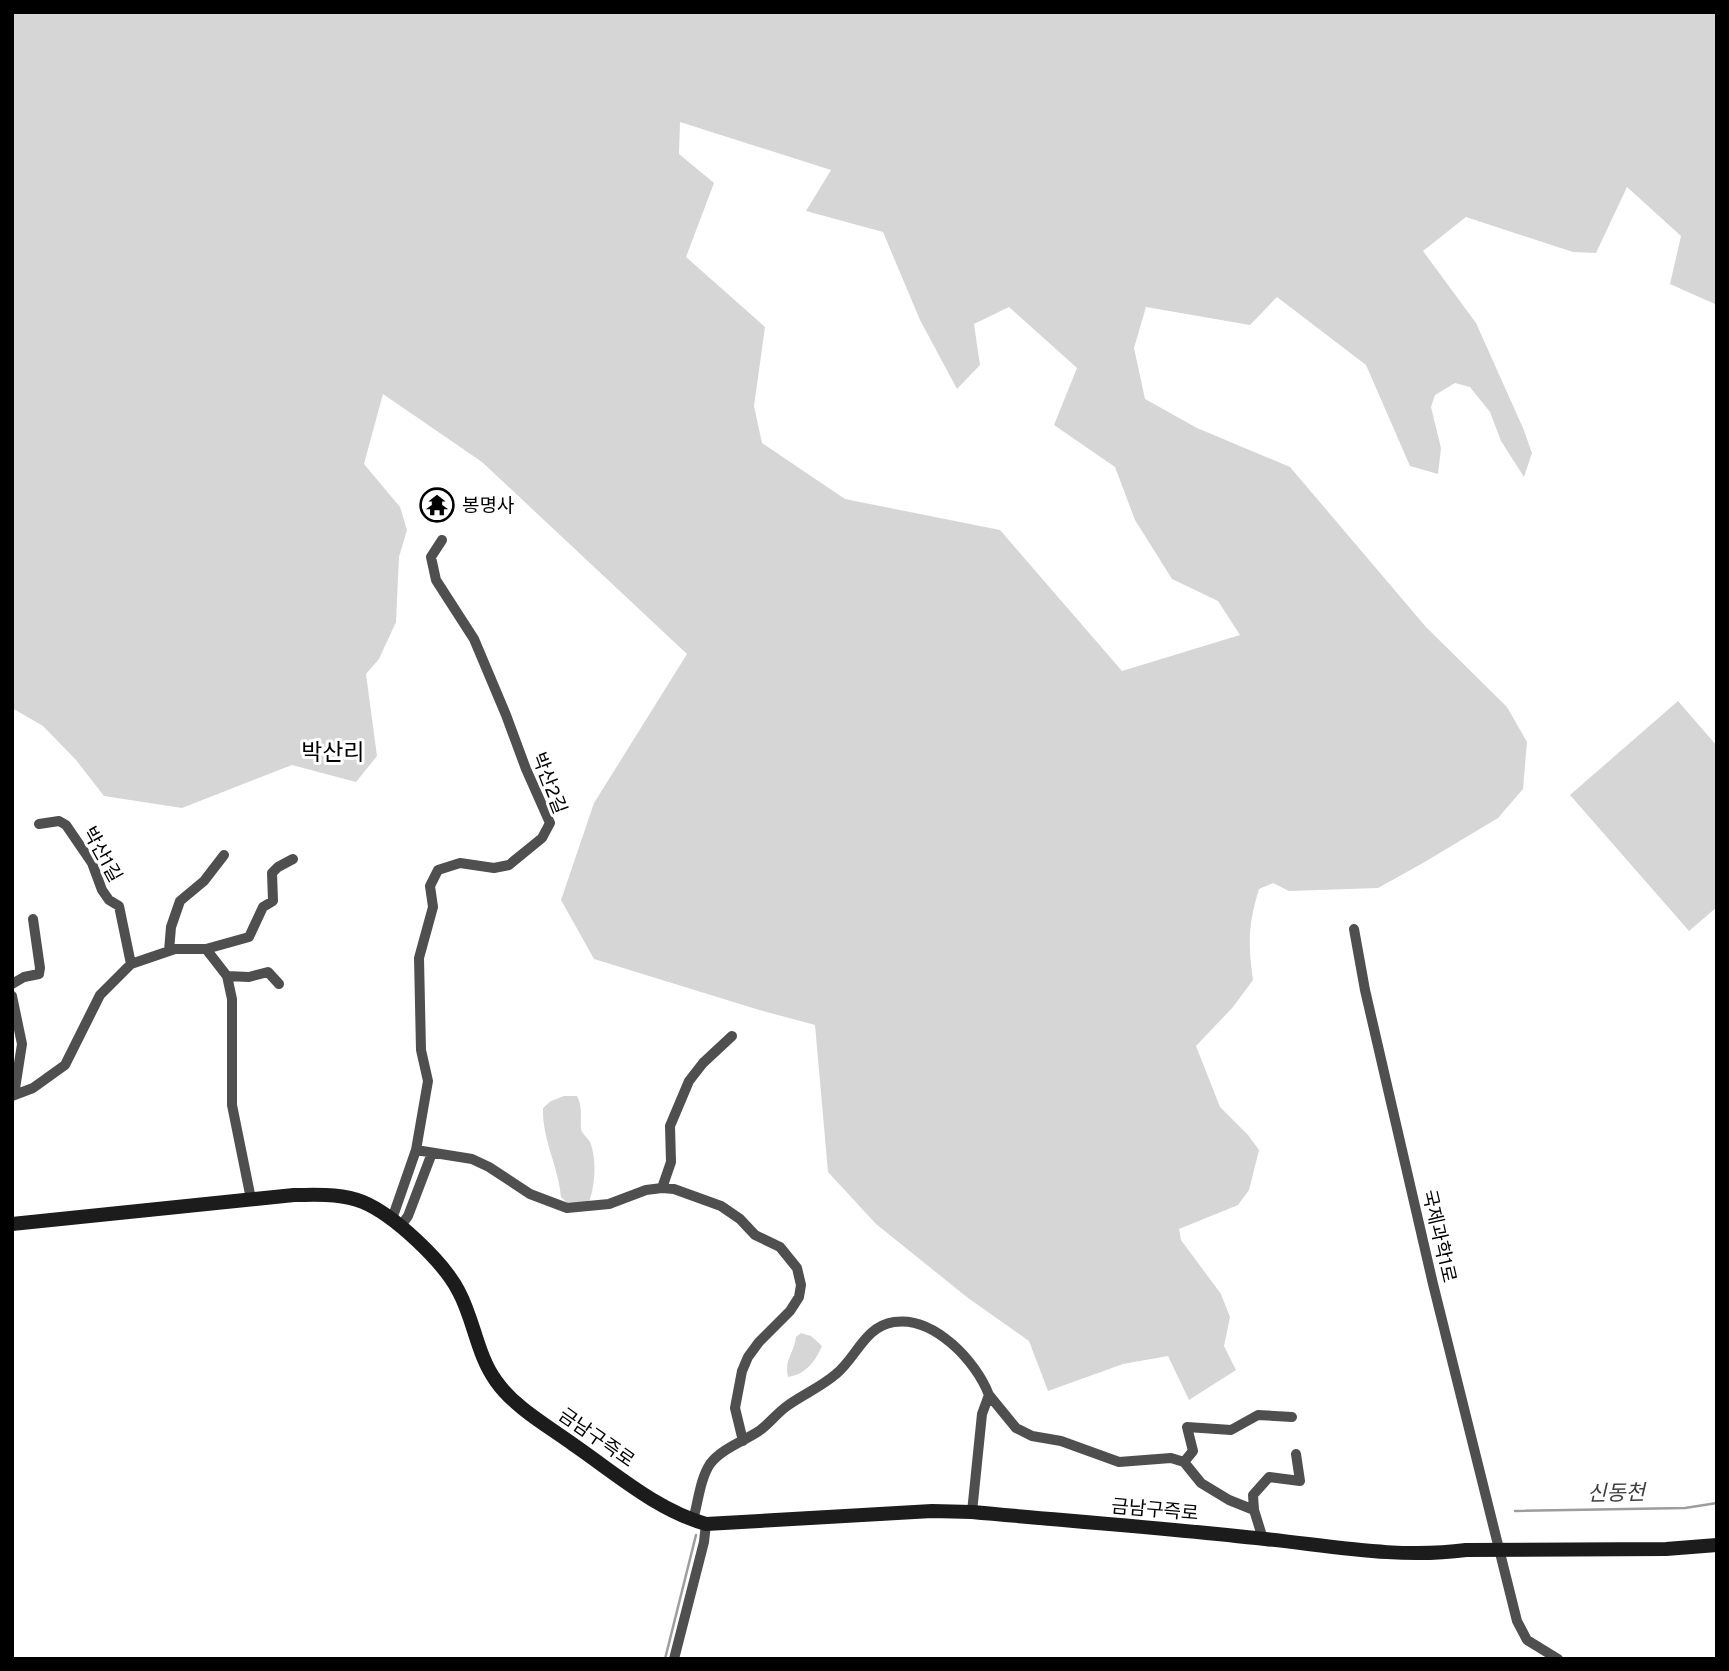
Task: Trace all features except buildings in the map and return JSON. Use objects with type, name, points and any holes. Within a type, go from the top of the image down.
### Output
[{"type":"main road","name":"금남구즉로","points":[[12,1224],[251,1199],[331,1195],[362,1202],[396,1223],[441,1265],[459,1292],[480,1348],[496,1381],[520,1407],[649,1497],[700,1522],[932,1511],[972,1512],[1377,1552],[1434,1555],[1500,1549],[1666,1549],[1717,1545]]},
{"type":"street","name":"박산2길","points":[[396,1223],[416,1150],[428,1081],[421,1050],[419,958],[433,907],[430,886],[438,870],[460,863],[494,868],[509,865],[542,838],[550,823],[474,639],[436,580],[431,557],[442,540]]},
{"type":"street","name":"박산1길","points":[[39,824],[59,821],[66,825],[77,839],[92,863],[102,890],[109,900],[119,906],[131,964]]},
{"type":"street","points":[[169,951],[171,927],[180,901],[204,881],[224,855]]},
{"type":"street","points":[[12,996],[22,1044],[13,1095],[33,1088],[65,1065],[100,995],[131,964],[169,951],[206,949],[249,937],[262,907],[273,901],[272,873],[293,859]]},
{"type":"street","points":[[12,984],[24,977],[39,974],[33,919]]},
{"type":"street","name":"국제과학1로","points":[[1354,929],[1365,990],[1433,1284],[1517,1621],[1527,1640],[1558,1659]]},
{"type":"street","points":[[206,949],[227,976],[232,999],[232,1105],[251,1199]]},
{"type":"street","points":[[227,976],[249,977],[268,972],[279,984]]},
{"type":"street","points":[[662,1188],[671,1162],[670,1126],[690,1081],[703,1063],[732,1036]]},
{"type":"street","points":[[416,1150],[472,1159],[530,1194],[568,1208],[609,1204],[629,1195],[662,1188],[674,1189],[721,1206],[740,1219],[755,1235],[780,1247],[797,1268],[801,1285],[799,1297],[790,1311],[759,1342],[742,1371],[735,1408],[743,1441]]},
{"type":"street","points":[[396,1223],[408,1216],[432,1153]]},
{"type":"street","points":[[674,1659],[704,1542],[700,1522],[705,1473],[711,1463],[761,1430],[783,1409],[833,1377],[850,1362],[867,1336],[878,1327],[894,1322],[921,1324],[938,1333],[960,1352],[982,1377],[989,1395],[1016,1428],[1032,1436],[1061,1441],[1119,1462],[1171,1458],[1184,1462],[1193,1451],[1187,1427],[1231,1430],[1258,1415],[1292,1418]]},
{"type":"street","points":[[972,1512],[982,1414],[989,1395]]},
{"type":"street","points":[[1263,1539],[1254,1510],[1253,1495],[1269,1477],[1300,1481],[1296,1454]]},
{"type":"street","name":"금남구즉로","points":[[1184,1462],[1201,1483],[1229,1500],[1254,1510]]},
{"type":"shaded area","points":[[12,12],[1717,12],[1717,305],[1670,284],[1681,236],[1627,187],[1596,253],[1573,252],[1466,217],[1423,251],[1476,323],[1523,428],[1532,453],[1524,477],[1501,441],[1490,412],[1470,387],[1455,383],[1435,395],[1431,407],[1441,448],[1438,474],[1410,466],[1366,365],[1277,297],[1250,325],[1146,307],[1134,348],[1145,399],[1197,428],[1290,467],[1426,627],[1507,707],[1527,742],[1523,789],[1498,818],[1378,888],[1289,891],[1273,883],[1259,889],[1250,934],[1253,980],[1233,1007],[1196,1046],[1220,1107],[1259,1150],[1249,1190],[1238,1205],[1179,1229],[1181,1240],[1221,1294],[1230,1317],[1224,1346],[1236,1370],[1189,1400],[1168,1356],[1123,1364],[1048,1391],[1029,1341],[968,1298],[876,1224],[828,1172],[815,1025],[594,959],[561,900],[594,803],[687,654],[482,462],[383,394],[364,464],[400,507],[407,530],[399,557],[396,622],[379,659],[366,674],[377,756],[356,782],[292,765],[182,808],[104,796],[76,760],[43,726],[12,708]],"holes":[[[680,122],[831,170],[806,211],[883,232],[920,320],[957,389],[980,365],[974,324],[1009,307],[1077,368],[1054,425],[1115,467],[1135,520],[1172,579],[1218,601],[1240,635],[1122,671],[1000,530],[845,499],[762,443],[754,406],[765,327],[686,257],[714,183],[679,154]]]},
{"type":"shaded area","points":[[1678,701],[1717,746],[1717,907],[1689,931],[1570,795]]},
{"type":"shaded area","points":[[564,1096],[577,1096],[579,1100],[581,1129],[590,1142],[594,1156],[593,1189],[589,1202],[567,1203],[561,1197],[547,1141],[543,1108],[551,1101]]},
{"type":"shaded area","points":[[801,1333],[811,1336],[822,1346],[809,1366],[788,1377],[788,1361],[796,1337]]},
{"type":"waterway","name":"신동천","points":[[1515,1511],[1685,1508],[1717,1503]]},
{"type":"waterway","points":[[665,1659],[696,1535]]},
{"type":"place","name":"봉명사","points":[[437,505]]},
{"type":"district","name":"박산리","points":[[333,752]]}]
